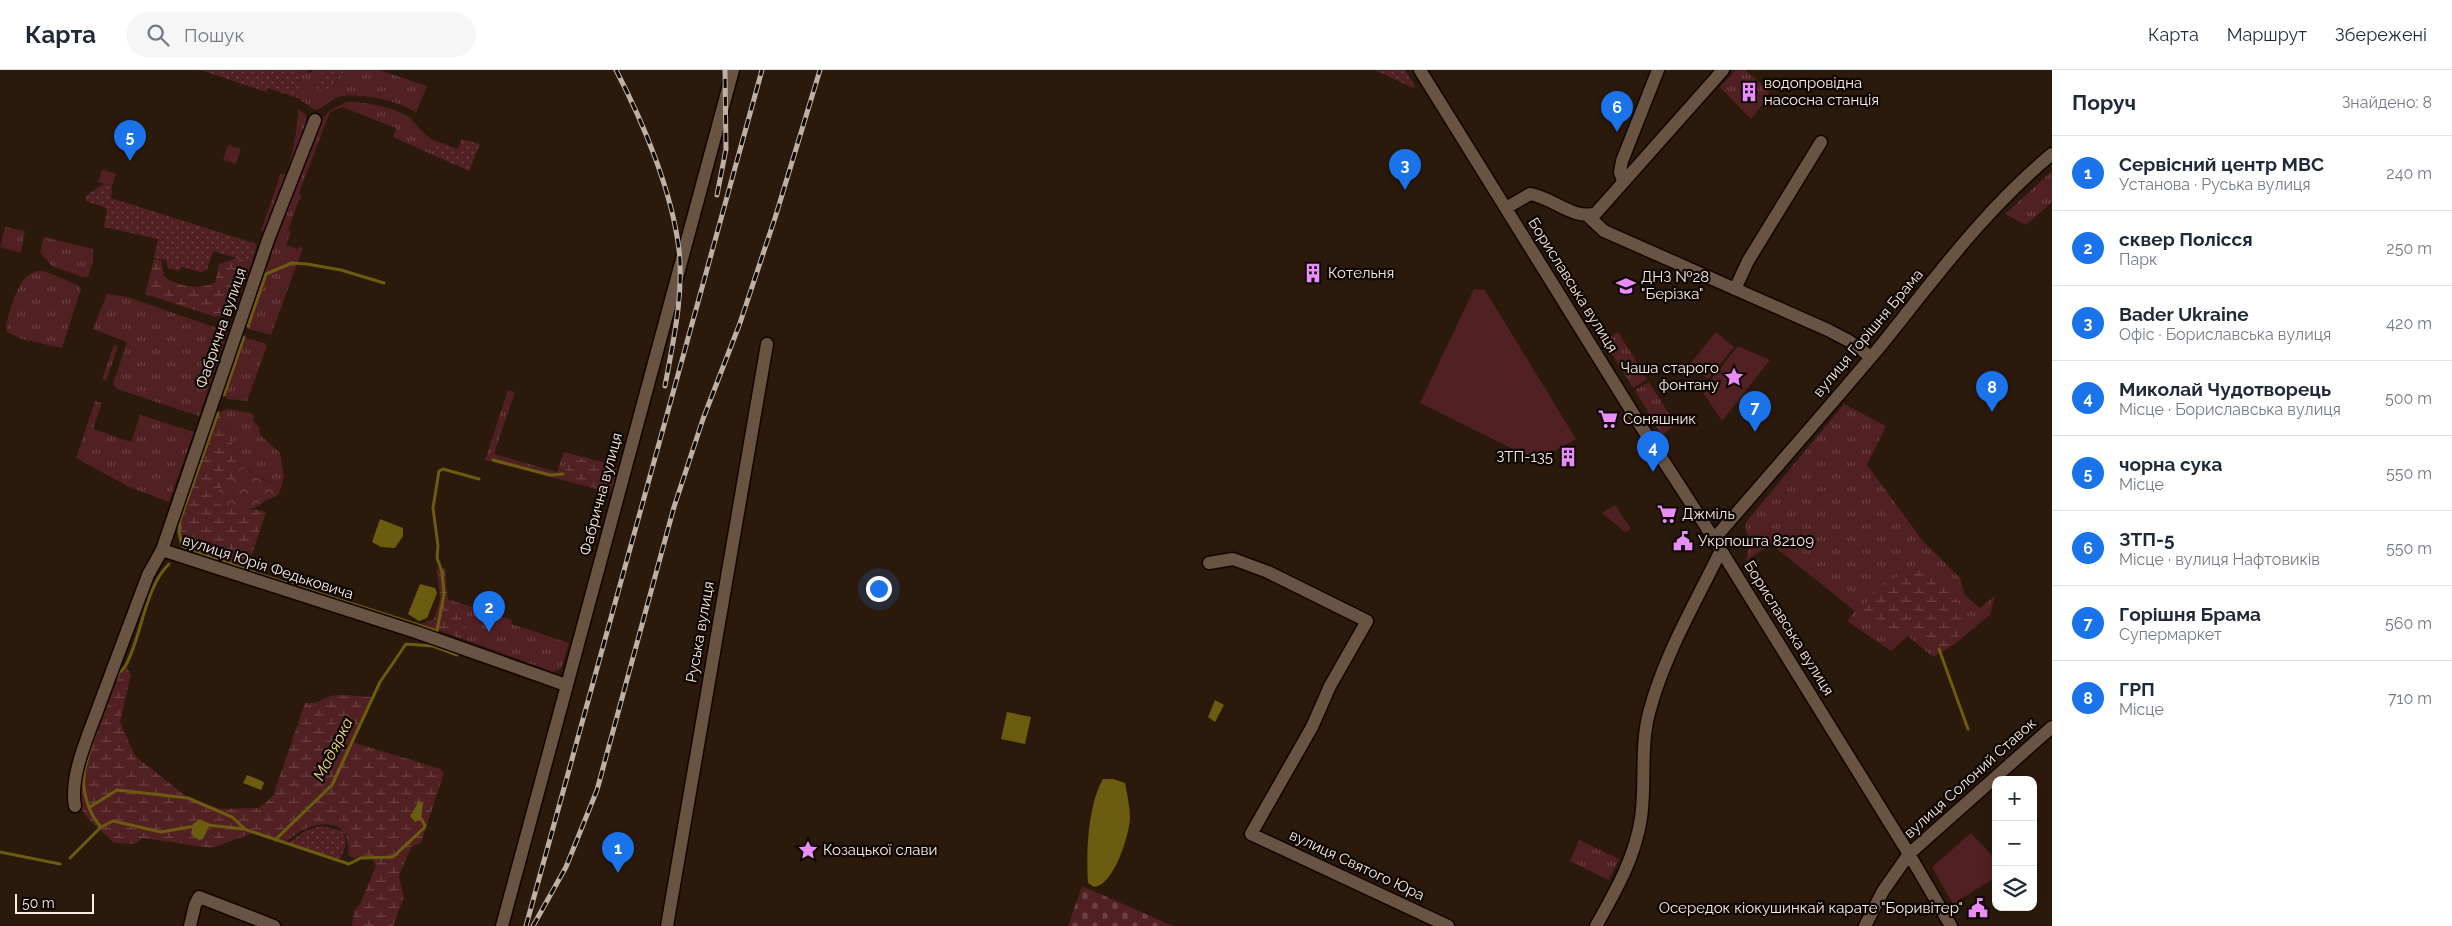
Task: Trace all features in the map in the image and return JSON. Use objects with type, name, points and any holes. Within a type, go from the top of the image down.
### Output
[{"type":"street","name":"Фабрична вулиця","points":[[502,926],[733,70]]},
{"type":"street","name":"Бориславська вулиця","points":[[1420,70],[1639,423],[1721,550],[1909,854],[1951,926]]},
{"type":"street","points":[[1623,181],[1620,172],[1622,161],[1658,70]]},
{"type":"street","points":[[1588,216],[1596,214],[1623,181],[1723,70]]},
{"type":"street","name":"Фабрична вулиця","points":[[162,550],[268,240],[314,120]]},
{"type":"street","points":[[1735,289],[1748,261],[1821,142]]},
{"type":"street","name":"вулиця Горішня Брама","points":[[1714,539],[1871,357],[1981,222],[2016,186],[2052,154]]},
{"type":"street","points":[[1506,208],[1530,194],[1588,216],[1604,231],[1828,330],[1849,341],[1871,357]]},
{"type":"street","name":"Руська вулиця","points":[[667,926],[767,344]]},
{"type":"street","name":"вулиця Юрія Федьковича","points":[[75,806],[73,797],[75,781],[83,750],[145,584],[162,550],[416,632],[566,685]]},
{"type":"street","points":[[1596,926],[1626,870],[1639,828],[1643,796],[1643,744],[1656,689],[1679,634],[1721,550]]},
{"type":"street","name":"вулиця Святого Юра","points":[[1209,563],[1233,559],[1268,572],[1367,621],[1330,686],[1312,727],[1251,834],[1448,926]]},
{"type":"street","name":"вулиця Солоний Ставок","points":[[1865,926],[1884,891],[1909,854],[2052,726]]},
{"type":"street","points":[[190,926],[199,897],[274,926]]},
{"type":"green space","points":[[200,70],[295,70],[301,80],[300,90],[298,98],[268,88],[266,92]]},
{"type":"green space","points":[[295,70],[306,70],[310,73],[313,70],[328,70],[322,73],[331,94],[339,75],[342,76],[344,70],[379,70],[427,86],[416,113],[390,101],[357,96],[339,97],[315,110],[298,98],[301,83]]},
{"type":"green space","points":[[328,70],[344,70],[342,76],[338,75],[331,94],[316,89],[322,73]]},
{"type":"green space","points":[[1375,70],[1405,70],[1416,88],[1411,87]]},
{"type":"green space","points":[[1736,70],[1745,70],[1770,91],[1763,104],[1751,119],[1720,87]]},
{"type":"green space","points":[[347,102],[380,106],[405,114],[425,134],[436,141],[431,154],[393,137],[396,128],[342,107],[330,112],[299,193],[302,197],[299,200],[288,230],[291,232],[286,245],[298,249],[299,247],[303,248],[271,335],[249,329],[245,325],[319,123],[329,111]]},
{"type":"green space","points":[[298,109],[306,115],[306,128],[266,232],[261,231],[281,173],[286,175],[297,126]]},
{"type":"green space","points":[[461,139],[480,144],[469,171],[431,154],[436,141],[458,149]]},
{"type":"green space","points":[[228,145],[241,149],[236,164],[223,160]]},
{"type":"green space","points":[[102,169],[116,174],[112,186],[98,182]]},
{"type":"green space","points":[[2052,171],[2052,202],[2026,225],[2005,214]]},
{"type":"green space","points":[[104,184],[112,186],[111,198],[257,244],[252,263],[213,251],[207,270],[200,272],[182,267],[178,271],[168,268],[166,260],[154,258],[158,239],[104,227],[107,208],[85,201],[87,195]]},
{"type":"green space","points":[[5,227],[25,231],[21,253],[0,247]]},
{"type":"green space","points":[[44,237],[93,249],[93,263],[88,277],[82,277],[52,266],[40,252]]},
{"type":"green space","points":[[243,256],[253,258],[242,292],[231,300],[224,315],[216,317],[145,294],[154,259],[161,260],[164,277],[176,283],[196,287],[215,282],[219,264]]},
{"type":"green space","points":[[44,271],[78,285],[81,289],[62,348],[21,339],[7,332],[9,313],[21,283],[30,274]]},
{"type":"green space","points":[[1474,289],[1485,290],[1576,439],[1537,461],[1420,403]]},
{"type":"green space","points":[[107,294],[128,297],[228,332],[199,416],[117,389],[113,384],[127,342],[93,329]]},
{"type":"green space","points":[[1618,332],[1647,379],[1633,388],[1604,341]]},
{"type":"green space","points":[[1716,332],[1734,347],[1708,379],[1690,364]]},
{"type":"green space","points":[[242,337],[265,343],[267,346],[247,401],[228,399],[222,392]]},
{"type":"green space","points":[[114,345],[118,346],[106,381],[102,379]]},
{"type":"green space","points":[[1738,346],[1770,360],[1722,421],[1702,391]]},
{"type":"green space","points":[[1649,382],[1676,425],[1661,435],[1635,390]]},
{"type":"green space","points":[[508,390],[515,392],[494,454],[557,472],[564,452],[614,465],[619,470],[612,493],[485,460]]},
{"type":"green space","points":[[95,401],[102,403],[93,429],[131,442],[140,415],[194,432],[169,502],[129,487],[76,458]]},
{"type":"green space","points":[[1844,404],[1886,426],[1867,465],[1923,541],[1960,578],[1965,595],[1980,608],[1995,596],[1990,615],[1955,644],[1933,657],[1908,636],[1891,651],[1847,621],[1855,611],[1771,544],[1746,561],[1749,549],[1746,529],[1747,521]]},
{"type":"green space","points":[[227,409],[251,413],[254,416],[253,421],[259,427],[260,435],[280,453],[284,477],[280,491],[273,484],[255,475],[248,469],[240,468],[225,423],[218,413]]},
{"type":"green space","points":[[218,413],[225,423],[242,474],[221,487],[213,499],[219,504],[232,508],[266,512],[247,570],[182,546],[179,540],[180,520]]},
{"type":"green space","points":[[574,457],[614,465],[617,474],[611,487],[588,486],[565,476],[566,464]]},
{"type":"green space","points":[[244,467],[251,473],[277,486],[280,491],[278,495],[254,508],[243,510],[232,509],[213,499],[221,487],[242,474],[240,468]]},
{"type":"green space","points":[[1615,505],[1631,529],[1625,532],[1602,513]]},
{"type":"green space","points":[[445,568],[448,604],[467,623],[463,639],[422,624],[436,617],[439,610],[440,593],[436,569]]},
{"type":"green space","points":[[1912,569],[1927,572],[1940,579],[1957,600],[1963,618],[1960,635],[1954,642],[1940,649],[1927,645],[1907,632],[1888,633],[1880,630],[1869,622],[1862,612],[1875,588]]},
{"type":"green space","points":[[441,597],[512,620],[511,624],[569,643],[561,669],[553,672],[422,624],[434,619]]},
{"type":"green space","points":[[126,666],[131,675],[120,722],[135,756],[188,798],[220,809],[259,808],[273,796],[305,703],[318,702],[336,695],[373,697],[352,742],[441,769],[444,773],[421,843],[411,847],[399,876],[404,897],[393,926],[352,926],[354,911],[360,904],[376,866],[371,857],[358,859],[348,854],[346,837],[338,827],[324,824],[316,825],[298,833],[284,843],[253,833],[212,848],[143,838],[134,844],[114,843],[93,823],[82,810],[80,799],[83,782],[103,714],[119,676]]},
{"type":"green space","points":[[321,826],[342,831],[346,845],[340,859],[288,843],[307,830]]},
{"type":"green space","points":[[1971,833],[1992,856],[1992,880],[1953,904],[1932,867]]},
{"type":"green space","points":[[1579,840],[1619,859],[1609,880],[1570,861]]},
{"type":"green space","points":[[1082,886],[1173,926],[1068,926]]},
{"type":"shaded area","points":[[380,519],[403,528],[403,536],[395,548],[381,547],[372,542]]},
{"type":"shaded area","points":[[420,584],[435,588],[437,593],[427,618],[419,621],[408,614]]},
{"type":"shaded area","points":[[1215,700],[1224,705],[1215,722],[1208,717]]},
{"type":"shaded area","points":[[1007,712],[1031,717],[1025,744],[1001,739]]},
{"type":"shaded area","points":[[247,775],[264,783],[261,790],[243,783]]},
{"type":"shaded area","points":[[1103,779],[1113,779],[1125,783],[1130,818],[1127,836],[1114,869],[1108,878],[1094,887],[1088,883],[1089,829],[1094,802]]},
{"type":"shaded area","points":[[419,801],[423,803],[421,819],[415,822],[410,816]]},
{"type":"shaded area","points":[[200,819],[210,824],[203,839],[199,840],[191,834],[193,824]]},
{"type":"waterway","points":[[248,326],[266,274],[292,263],[341,270],[384,283]]},
{"type":"waterway","points":[[224,395],[244,337]]},
{"type":"waterway","points":[[218,413],[180,520],[179,532],[182,546],[247,570],[437,631],[444,594],[442,572],[437,558],[438,546],[433,508],[439,471],[443,469],[479,479]]},
{"type":"waterway","name":"Мадярка","points":[[493,460],[550,475],[563,474]]},
{"type":"waterway","points":[[101,827],[93,816],[85,795],[84,774],[89,752],[110,692],[131,653],[154,585],[169,564]]},
{"type":"waterway","name":"Мадярка","points":[[275,840],[332,785],[380,682],[406,644],[433,646],[457,655]]},
{"type":"waterway","points":[[1939,649],[1968,729]]},
{"type":"waterway","points":[[90,807],[117,790],[188,798],[232,817],[244,828]]},
{"type":"waterway","points":[[207,825],[244,829],[349,864],[361,858],[393,857],[424,828],[425,825],[421,819]]},
{"type":"waterway","name":"Мадярка","points":[[70,858],[101,827],[113,821],[161,832],[196,826]]},
{"type":"waterway","name":"Мадярка","points":[[0,852],[60,864]]},
{"type":"railway","points":[[616,70],[655,157],[670,204],[679,250],[679,301],[665,386]]},
{"type":"railway","points":[[717,195],[726,149],[725,70]]},
{"type":"railway","points":[[526,926],[762,70]]},
{"type":"railway","points":[[533,926],[566,867],[597,790],[674,507],[703,419],[740,323],[775,218],[820,70]]},
{"type":"place","name":"водопровідна насосна станція","points":[[1749,92]]},
{"type":"place","name":"ЗТП-5","points":[[1617,132]]},
{"type":"place","name":"чорна сука","points":[[130,161]]},
{"type":"place","name":"Bader Ukraine","points":[[1405,190]]},
{"type":"place","name":"Котельня","points":[[1313,273]]},
{"type":"place","name":"ДНЗ №28 \"Берізка\"","points":[[1626,286]]},
{"type":"place","name":"Чаша старого фонтану","points":[[1734,377]]},
{"type":"place","name":"ГРП","points":[[1992,412]]},
{"type":"place","name":"Соняшник","points":[[1608,419]]},
{"type":"place","name":"Горішня Брама","points":[[1755,432]]},
{"type":"place","name":"ЗТП-135","points":[[1568,457]]},
{"type":"place","name":"Миколай Чудотворець","points":[[1653,472]]},
{"type":"place","name":"Джміль","points":[[1667,514]]},
{"type":"place","name":"Укрпошта 82109","points":[[1683,541]]},
{"type":"place","name":"сквер Полісся","points":[[489,632]]},
{"type":"place","name":"Козацької слави","points":[[808,850]]},
{"type":"place","name":"Сервісний центр МВС","points":[[618,873]]},
{"type":"place","name":"Осередок кіокушинкай карате \"Боривітер\"","points":[[1978,908]]}]
